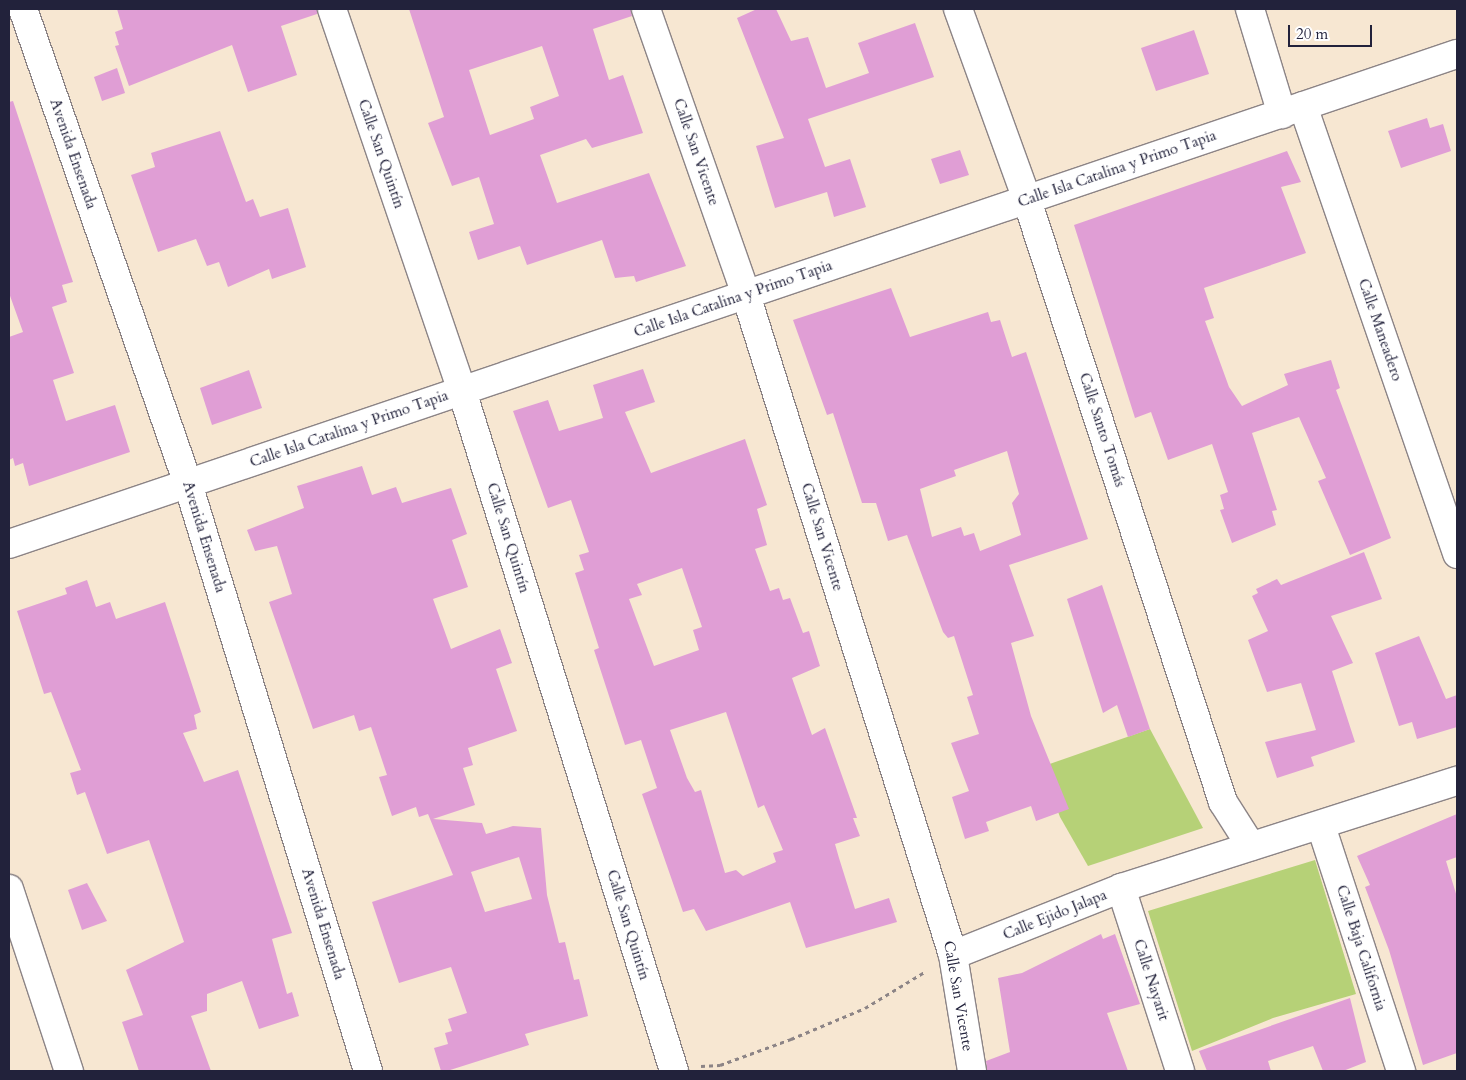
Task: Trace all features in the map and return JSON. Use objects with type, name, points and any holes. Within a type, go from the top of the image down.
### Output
[{"type":"street","name":"Avenida Ensenada","points":[[23,9],[188,484],[368,1071]]},
{"type":"street","name":"Calle San Quintín","points":[[332,9],[462,391],[671,1070]]},
{"type":"street","name":"Calle San Vicente","points":[[646,9],[746,295],[953,955],[972,1071]]},
{"type":"street","name":"Calle Santo Tomás","points":[[958,9],[1026,200],[1223,802],[1252,846]]},
{"type":"street","name":"Calle Maneadero","points":[[1250,9],[1292,110],[1457,554]]},
{"type":"street","name":"Calle Isla Catalina y Primo Tapia","points":[[9,544],[1457,54]]},
{"type":"street","name":"Calle Ejido Jalapa","points":[[953,955],[1121,888],[1321,826],[1457,781]]},
{"type":"street","name":"Calle Baja California","points":[[1321,826],[1400,1071]]},
{"type":"street","points":[[9,888],[68,1071]]},
{"type":"street","name":"Calle Nayarit","points":[[1121,888],[1180,1071]]},
{"type":"path","points":[[671,1070],[720,1065],[791,1039],[865,1008],[953,955]]},
{"type":"green space","points":[[1150,729],[1203,828],[1088,866],[1060,817],[1041,767]]},
{"type":"green space","points":[[1315,860],[1356,994],[1273,1018],[1192,1051],[1148,911]]},
{"type":"building","points":[[117,9],[317,9],[317,14],[281,26],[297,75],[248,92],[232,45],[129,86],[115,46],[119,45],[115,32],[123,29]]},
{"type":"building","points":[[409,9],[631,9],[632,16],[593,29],[609,80],[623,75],[643,133],[592,148],[586,139],[540,155],[557,203],[649,173],[686,266],[636,282],[634,276],[615,278],[602,240],[527,265],[520,246],[478,260],[469,232],[494,224],[479,177],[452,186],[428,123],[444,117]],"holes":[[[542,46],[559,96],[530,107],[534,119],[490,135],[469,70]]]},
{"type":"building","points":[[757,9],[776,9],[791,41],[808,37],[826,88],[869,73],[858,43],[915,23],[934,77],[808,119],[825,167],[850,159],[866,207],[834,217],[827,192],[775,208],[756,146],[784,138],[737,18]]},
{"type":"building","points":[[1194,30],[1209,74],[1156,91],[1141,48]]},
{"type":"building","points":[[117,68],[125,93],[102,101],[94,77]]},
{"type":"building","points":[[13,101],[73,282],[62,285],[67,302],[52,307],[74,373],[53,380],[66,421],[115,405],[130,452],[29,486],[23,463],[15,466],[13,458],[9,460],[9,337],[23,332],[9,293],[9,102]]},
{"type":"building","points":[[1427,118],[1430,128],[1443,124],[1451,151],[1401,168],[1388,131]]},
{"type":"building","points":[[220,131],[246,202],[253,199],[260,217],[288,208],[306,267],[272,279],[269,269],[228,287],[219,262],[207,266],[196,239],[158,252],[131,175],[155,167],[151,153]]},
{"type":"building","points":[[960,150],[969,175],[940,184],[931,159]]},
{"type":"building","points":[[1287,151],[1301,182],[1281,187],[1306,253],[1204,288],[1214,318],[1205,321],[1229,387],[1242,406],[1288,385],[1284,374],[1331,360],[1340,388],[1336,390],[1391,538],[1350,555],[1318,481],[1326,478],[1299,417],[1252,433],[1277,510],[1272,511],[1276,525],[1232,543],[1220,510],[1224,509],[1220,495],[1228,492],[1212,444],[1168,460],[1151,412],[1135,418],[1074,225]]},
{"type":"building","points":[[891,288],[910,337],[988,312],[991,322],[1000,320],[1012,357],[1026,352],[1088,539],[1009,565],[1034,636],[1011,643],[1031,716],[1069,809],[1036,821],[1031,806],[986,822],[989,831],[965,839],[952,797],[969,791],[951,743],[979,734],[967,697],[973,695],[954,636],[948,638],[943,632],[907,535],[888,541],[876,503],[862,503],[833,413],[827,415],[793,320]],"holes":[[[1007,451],[1019,494],[1012,503],[1021,535],[980,551],[974,533],[964,536],[961,527],[932,537],[920,489],[956,476],[954,470]]]},
{"type":"building","points":[[643,369],[655,402],[625,412],[651,473],[745,439],[767,505],[757,509],[767,545],[755,549],[770,591],[779,588],[783,600],[790,598],[803,633],[809,631],[820,666],[792,678],[812,735],[825,728],[857,818],[853,818],[860,836],[835,844],[855,909],[889,898],[897,922],[806,948],[790,902],[706,931],[694,909],[683,912],[642,794],[657,788],[641,740],[625,745],[594,650],[599,648],[575,573],[584,570],[579,555],[589,552],[571,500],[548,508],[513,411],[548,400],[559,431],[603,418],[593,385]],"holes":[[[682,568],[702,627],[693,630],[699,650],[654,666],[629,599],[642,595],[637,584]],[[726,712],[758,808],[764,805],[783,850],[773,853],[776,862],[743,876],[736,870],[725,873],[701,790],[695,792],[687,778],[670,730]]]},
{"type":"building","points":[[249,370],[262,408],[212,425],[200,388]]},
{"type":"building","points":[[362,466],[372,495],[396,487],[402,503],[451,488],[467,534],[452,540],[468,587],[433,599],[451,649],[500,629],[512,663],[496,669],[517,731],[468,748],[473,765],[463,768],[475,805],[433,819],[482,823],[486,834],[513,826],[541,828],[547,895],[559,943],[565,942],[574,980],[579,979],[588,1016],[525,1034],[529,1045],[447,1071],[441,1071],[434,1048],[448,1044],[445,1033],[452,1031],[448,1019],[467,1013],[451,967],[399,983],[372,902],[453,875],[428,814],[419,817],[416,807],[392,816],[379,777],[387,775],[371,727],[359,731],[354,715],[313,729],[269,602],[292,594],[277,546],[255,551],[247,530],[304,508],[297,486]],"holes":[[[519,857],[532,899],[485,912],[471,872]]]},
{"type":"building","points":[[1364,552],[1382,599],[1331,616],[1353,663],[1332,671],[1355,742],[1311,757],[1314,766],[1277,778],[1265,742],[1316,730],[1301,683],[1267,692],[1248,640],[1268,631],[1252,596],[1258,593],[1256,589],[1277,579],[1281,585]]},
{"type":"building","points":[[87,580],[96,607],[110,602],[116,619],[165,602],[201,712],[194,715],[197,729],[183,733],[204,782],[238,770],[292,933],[272,939],[287,994],[292,992],[299,1016],[259,1029],[242,981],[207,994],[207,1011],[191,1016],[211,1071],[139,1071],[122,1022],[143,1015],[126,970],[184,942],[149,840],[107,854],[85,792],[77,795],[70,773],[81,770],[51,692],[44,694],[17,611],[67,594],[65,588]]},
{"type":"building","points":[[1102,585],[1150,729],[1128,737],[1117,705],[1103,713],[1067,599]]},
{"type":"building","points":[[1419,636],[1446,699],[1457,695],[1457,727],[1417,739],[1412,722],[1399,726],[1375,653]]},
{"type":"building","points":[[1457,814],[1457,857],[1446,861],[1457,897],[1457,1053],[1423,1065],[1389,950],[1365,887],[1370,885],[1357,856]]},
{"type":"building","points":[[87,883],[107,921],[82,930],[68,890]]},
{"type":"building","points":[[1101,934],[1103,939],[1115,934],[1140,1004],[1107,1013],[1128,1071],[987,1071],[986,1061],[1010,1052],[998,978],[1022,973]]},
{"type":"building","points":[[1350,998],[1366,1062],[1343,1071],[1323,1071],[1313,1046],[1268,1061],[1271,1071],[1207,1071],[1199,1051]]}]
